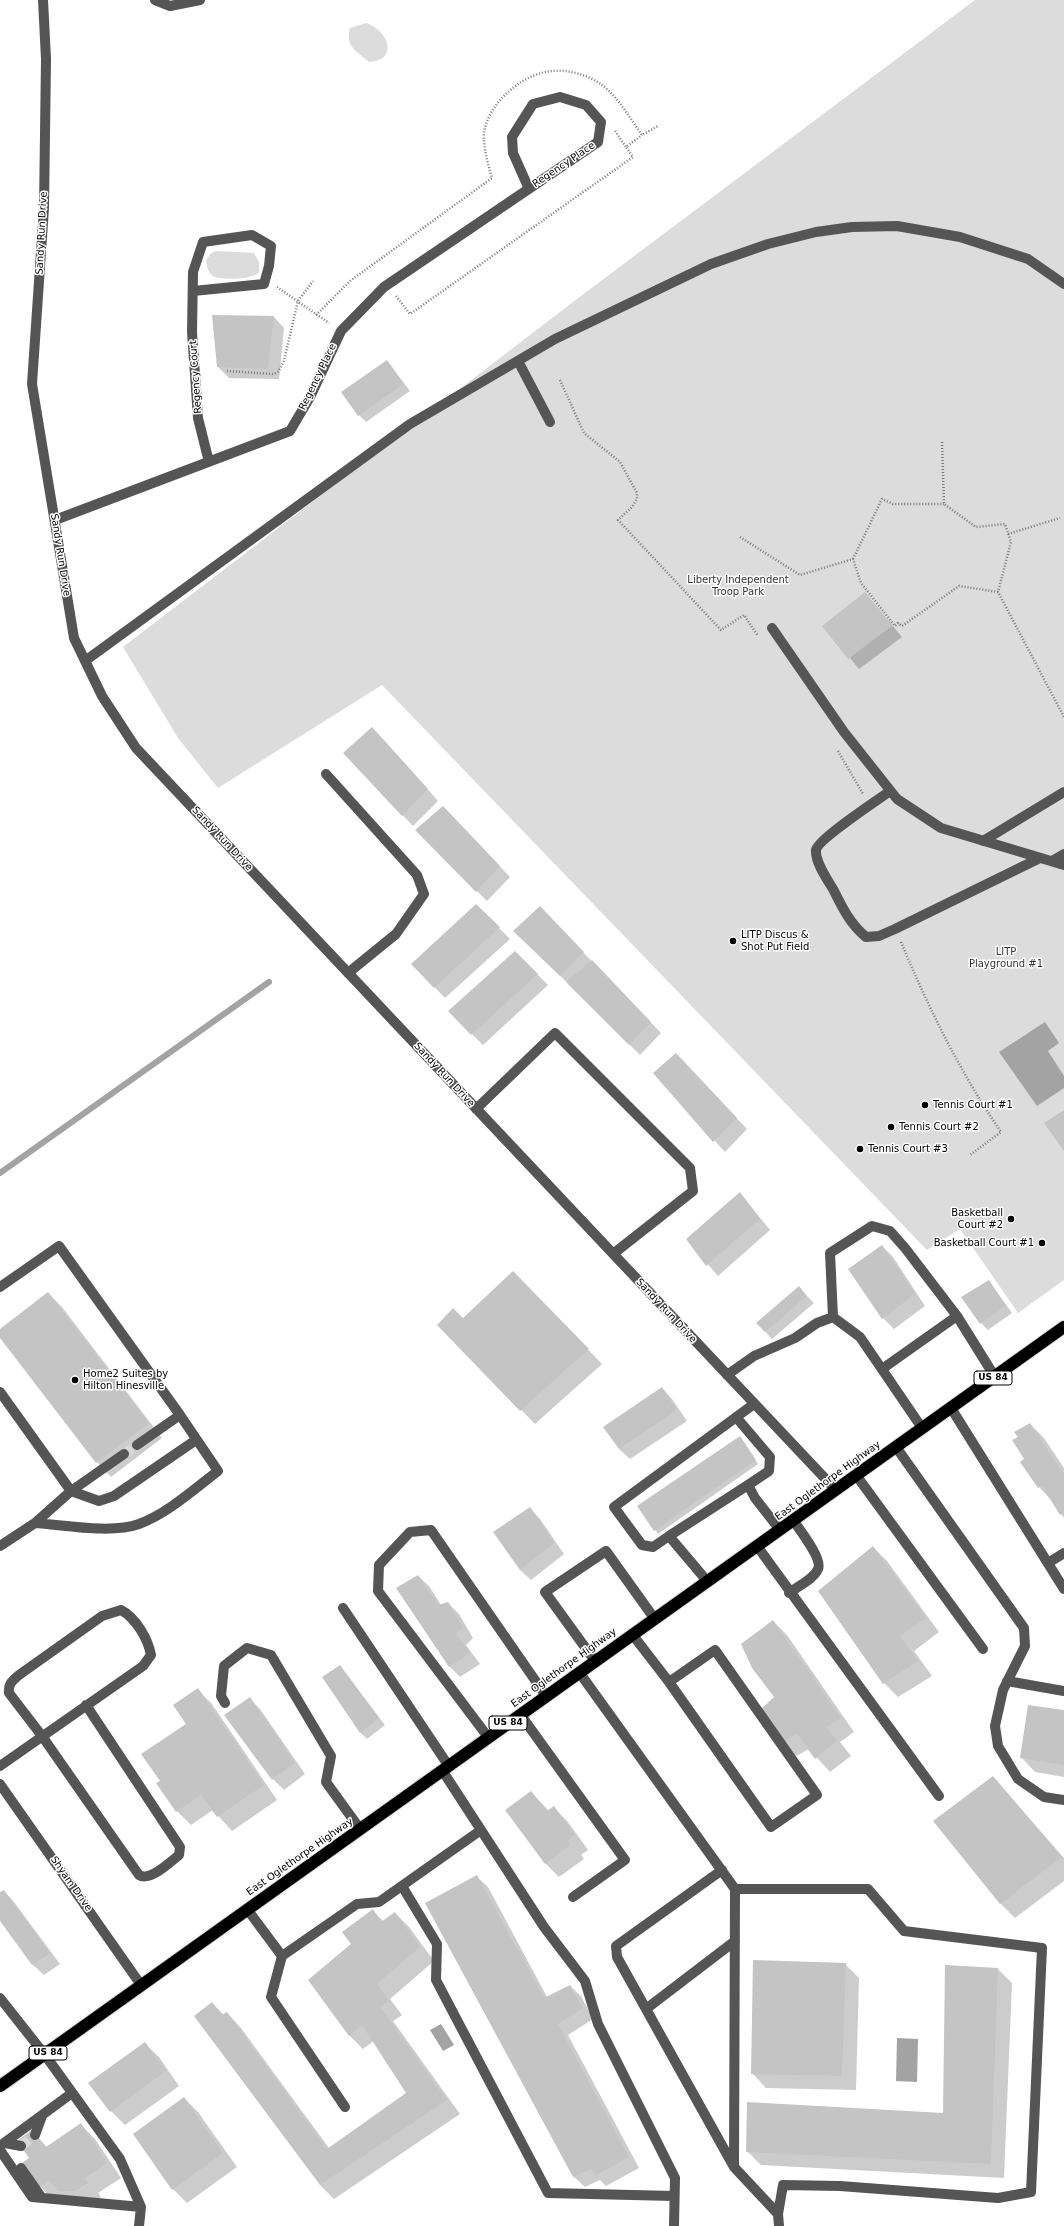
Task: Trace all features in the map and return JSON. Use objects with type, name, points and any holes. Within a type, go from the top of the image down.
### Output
[{"type":"highway","name":"East Oglethorpe Highway","points":[[0,2086],[1064,1327]]},
{"type":"street","name":"Sandy Run Drive","points":[[43,0],[46,59],[44,208],[32,384],[74,638],[102,696],[136,748],[835,1489]]},
{"type":"street","points":[[155,0],[170,6],[200,0]]},
{"type":"street","name":"Regency Place","points":[[55,520],[290,431],[310,397],[341,331],[387,285],[529,189],[598,142],[601,122],[586,105],[560,97],[532,104],[512,137],[513,153],[529,189]]},
{"type":"street","points":[[85,660],[410,424],[554,339],[711,264],[768,244],[816,232],[852,227],[897,226],[960,237],[1028,259],[1064,284]]},
{"type":"street","name":"Regency Court","points":[[193,291],[264,284],[269,266],[271,246],[252,235],[203,242],[193,272],[192,332],[198,418],[209,462]]},
{"type":"street","points":[[518,361],[550,422]]},
{"type":"street","points":[[772,628],[844,732],[890,791],[918,814],[942,828],[1064,865]]},
{"type":"street","points":[[326,774],[417,875],[424,894],[396,934],[348,973]]},
{"type":"street","points":[[890,791],[828,834],[816,850],[827,879],[855,928],[866,937],[879,936],[1040,858]]},
{"type":"street","points":[[983,840],[1064,792]]},
{"type":"street","points":[[1052,861],[1064,854]]},
{"type":"street","points":[[476,1109],[555,1033],[690,1168],[693,1191],[613,1254]]},
{"type":"street","points":[[833,1317],[830,1253],[872,1226],[890,1230],[957,1316],[995,1377]]},
{"type":"street","points":[[0,1287],[59,1246],[218,1472],[163,1512],[139,1524],[122,1528],[35,1523]]},
{"type":"street","points":[[882,1368],[957,1316]]},
{"type":"street","points":[[727,1375],[754,1356],[795,1338],[817,1323],[833,1317]]},
{"type":"street","points":[[833,1317],[860,1337],[922,1428]]},
{"type":"street","points":[[0,1392],[71,1492],[99,1501],[114,1496],[196,1440]]},
{"type":"street","points":[[736,1417],[770,1457],[768,1471],[653,1547],[642,1545],[614,1507],[736,1417],[754,1404]]},
{"type":"street","points":[[951,1408],[1064,1589]]},
{"type":"street","points":[[137,1445],[180,1416]]},
{"type":"street","points":[[896,1447],[1024,1628],[1025,1646],[1003,1690],[995,1726],[998,1746],[1018,1779],[1044,1797],[1064,1800]]},
{"type":"street","points":[[0,1546],[35,1523],[71,1492],[124,1454]]},
{"type":"street","points":[[856,1475],[983,1648]]},
{"type":"street","points":[[748,1485],[755,1498],[780,1530]]},
{"type":"street","points":[[790,1593],[813,1576],[819,1568],[819,1560],[793,1520]]},
{"type":"street","points":[[488,1737],[378,1591],[379,1564],[410,1532],[431,1530],[546,1696]]},
{"type":"street","points":[[669,1536],[707,1581]]},
{"type":"street","points":[[756,1546],[939,1796]]},
{"type":"street","points":[[594,1661],[545,1592],[606,1551],[654,1618]]},
{"type":"street","points":[[1048,1563],[1064,1553]]},
{"type":"street","points":[[343,1608],[445,1768],[481,1830],[544,1927],[585,1981],[598,2024],[675,2178],[674,2226]]},
{"type":"street","points":[[0,1766],[42,1736],[86,1705],[143,1666],[151,1655],[146,1639],[128,1614],[121,1610],[102,1616],[12,1681],[8,1687],[10,1693],[42,1736],[139,1876],[142,1878],[149,1876],[179,1855],[180,1847],[86,1705]]},
{"type":"street","points":[[632,1634],[669,1682],[771,1827],[817,1795],[715,1650],[669,1682]]},
{"type":"street","points":[[225,1703],[221,1696],[224,1666],[248,1648],[271,1655],[331,1756],[326,1782],[360,1829]]},
{"type":"street","points":[[579,1672],[735,1888],[734,2167]]},
{"type":"street","points":[[1007,1681],[1064,1691]]},
{"type":"street","points":[[520,1714],[625,1860],[573,1897]]},
{"type":"street","name":"Shyam Drive","points":[[0,1784],[141,1985]]},
{"type":"street","points":[[345,2107],[271,1997],[282,1956],[357,1904],[379,1902],[481,1830]]},
{"type":"street","points":[[722,1870],[616,1946],[617,1957],[734,2167],[778,2214]]},
{"type":"street","points":[[402,1886],[437,1944],[436,1980],[548,2193],[674,2196]]},
{"type":"street","points":[[735,1888],[868,1889],[904,1931],[1042,1948],[1031,2192],[998,2198],[840,2186],[783,2185],[778,2214],[779,2226]]},
{"type":"street","points":[[247,1909],[282,1956]]},
{"type":"street","points":[[646,2010],[735,1941]]},
{"type":"street","points":[[0,1998],[45,2055],[120,2158],[141,2207],[139,2226]]},
{"type":"street","points":[[2,2146],[72,2093]]},
{"type":"street","points":[[35,2135],[42,2116]]},
{"type":"street","points":[[2,2146],[8,2161],[32,2197],[141,2207]]},
{"type":"street","points":[[2,2146],[20,2146]]},
{"type":"path","points":[[316,315],[350,281],[492,178],[484,145],[484,133],[488,119],[497,103],[526,78],[553,71],[593,79],[614,95],[642,135]]},
{"type":"path","points":[[626,147],[642,135],[658,126]]},
{"type":"path","points":[[387,285],[410,314],[632,157],[615,131]]},
{"type":"path","points":[[227,371],[278,372],[284,361],[298,301],[313,281]]},
{"type":"path","points":[[274,290],[276,286],[341,331]]},
{"type":"path","points":[[560,380],[584,433],[620,462],[637,492],[637,499],[632,507],[618,520],[721,630],[744,615],[761,640]]},
{"type":"path","points":[[942,442],[944,504]]},
{"type":"path","points":[[998,592],[959,586],[902,626],[898,623],[895,626],[861,583],[853,559],[882,499],[893,504],[944,504],[976,527],[1005,524],[1011,542],[998,592],[1064,717]]},
{"type":"path","points":[[1008,534],[1060,518]]},
{"type":"path","points":[[740,537],[800,575],[853,559]]},
{"type":"path","points":[[837,749],[870,806]]},
{"type":"path","points":[[895,928],[925,999],[943,1034],[964,1074],[1001,1132],[970,1155]]},
{"type":"green space","name":"Liberty Independent Troop Park","points":[[975,0],[1064,0],[1064,1280],[1018,1313],[960,1229],[927,1250],[382,685],[218,788],[178,738],[123,647],[573,302]]},
{"type":"green space","points":[[366,23],[374,27],[385,38],[387,51],[385,56],[379,60],[369,62],[350,44],[350,28]]},
{"type":"green space","points":[[216,251],[254,253],[259,262],[259,272],[250,277],[238,279],[215,277],[209,272],[206,261],[210,254]]},
{"type":"shaded area","points":[[1045,1022],[1059,1043],[1048,1051],[1064,1076],[1064,1088],[1037,1106],[999,1052]]},
{"type":"shaded area","points":[[441,2024],[454,2045],[443,2051],[430,2030]]},
{"type":"shaded area","points":[[897,2038],[918,2039],[917,2082],[896,2081]]},
{"type":"building","points":[[212,315],[274,316],[268,369],[217,367]]},
{"type":"building","points":[[387,360],[404,384],[358,416],[341,392]]},
{"type":"building","points":[[865,592],[892,626],[848,659],[822,626]]},
{"type":"building","points":[[372,727],[428,789],[402,816],[343,753]]},
{"type":"building","points":[[443,806],[500,866],[476,892],[415,830]]},
{"type":"building","points":[[476,904],[500,927],[434,988],[411,964]]},
{"type":"building","points":[[540,906],[584,952],[560,976],[513,931]]},
{"type":"building","points":[[515,951],[538,974],[471,1035],[448,1011]]},
{"type":"building","points":[[592,960],[651,1022],[629,1045],[566,982]]},
{"type":"building","points":[[676,1053],[737,1118],[713,1142],[653,1073]]},
{"type":"building","points":[[1064,1110],[1064,1151],[1044,1123]]},
{"type":"building","points":[[740,1192],[760,1219],[706,1266],[686,1239]]},
{"type":"building","points":[[882,1245],[915,1294],[882,1319],[848,1269]]},
{"type":"building","points":[[513,1271],[589,1349],[520,1411],[437,1325],[453,1308],[463,1318]]},
{"type":"building","points":[[989,1280],[1006,1306],[980,1324],[961,1297]]},
{"type":"building","points":[[799,1286],[807,1296],[765,1332],[756,1323]]},
{"type":"building","name":"Home2 Suites by Hilton Hinesville","points":[[48,1292],[149,1423],[96,1463],[0,1338],[0,1329]]},
{"type":"building","points":[[662,1387],[677,1410],[619,1449],[603,1427]]},
{"type":"building","points":[[1030,1423],[1064,1474],[1064,1513],[1060,1515],[1042,1486],[1038,1488],[1020,1462],[1024,1459],[1012,1440],[1018,1437],[1014,1432]]},
{"type":"building","points":[[740,1436],[756,1460],[654,1531],[637,1506]]},
{"type":"building","points":[[530,1507],[554,1543],[520,1570],[493,1532]]},
{"type":"building","points":[[873,1546],[926,1618],[900,1636],[918,1661],[883,1684],[818,1591]]},
{"type":"building","points":[[418,1575],[438,1605],[448,1602],[463,1627],[456,1634],[470,1653],[449,1667],[396,1588]]},
{"type":"building","points":[[773,1620],[841,1718],[827,1727],[837,1741],[815,1759],[797,1734],[782,1742],[760,1710],[774,1697],[752,1668],[741,1644]]},
{"type":"building","points":[[340,1665],[379,1718],[360,1733],[322,1677]]},
{"type":"building","points":[[198,1688],[264,1785],[217,1817],[201,1795],[176,1812],[156,1783],[160,1781],[141,1754],[186,1724],[173,1705]]},
{"type":"building","points":[[250,1697],[295,1763],[272,1780],[224,1715]]},
{"type":"building","points":[[1028,1705],[1064,1710],[1064,1765],[1020,1758]]},
{"type":"building","points":[[993,1776],[1062,1857],[1000,1904],[933,1821]]},
{"type":"building","points":[[531,1791],[547,1811],[554,1806],[575,1835],[568,1840],[570,1845],[545,1864],[505,1810]]},
{"type":"building","points":[[477,1875],[544,1998],[570,1985],[583,2008],[558,2024],[629,2157],[595,2176],[591,2169],[573,2177],[425,1903]]},
{"type":"building","points":[[4,1890],[50,1953],[32,1965],[0,1921],[0,1892]]},
{"type":"building","points":[[373,1909],[381,1922],[395,1912],[420,1947],[377,1984],[389,2001],[380,2007],[447,2100],[320,2185],[194,2016],[212,2002],[222,2015],[227,2012],[327,2149],[406,2093],[362,2025],[349,2036],[308,1980],[351,1944],[342,1932]]},
{"type":"building","points":[[753,1960],[846,1963],[842,2076],[751,2074]]},
{"type":"building","points":[[945,1965],[998,1968],[991,2164],[746,2152],[747,2102],[943,2113]]},
{"type":"building","points":[[145,2042],[166,2071],[110,2112],[88,2083]]},
{"type":"building","points":[[184,2097],[223,2153],[172,2190],[133,2134]]},
{"type":"building","points":[[81,2123],[107,2163],[85,2178],[88,2183],[75,2191],[58,2191],[49,2180],[40,2187],[22,2163],[29,2158],[17,2141],[32,2130],[46,2147]]},
{"type":"waterway","points":[[0,1173],[269,982]]},
{"type":"tunnel","points":[[124,1454],[137,1445]]},
{"type":"tunnel","points":[[21,2146],[35,2135]]},
{"type":"place","name":"LITP Discus & Shot Put Field","points":[[733,941]]},
{"type":"place","name":"Tennis Court #1","points":[[925,1105]]},
{"type":"place","name":"Tennis Court #2","points":[[891,1127]]},
{"type":"place","name":"Tennis Court #3","points":[[860,1149]]},
{"type":"place","name":"Basketball Court #2","points":[[1011,1219]]},
{"type":"place","name":"Basketball Court #1","points":[[1042,1243]]},
{"type":"place","name":"Home2 Suites by Hilton Hinesville","points":[[75,1380]]},
{"type":"park label","name":"LITP Playground #1","points":[[1006,958]]}]
